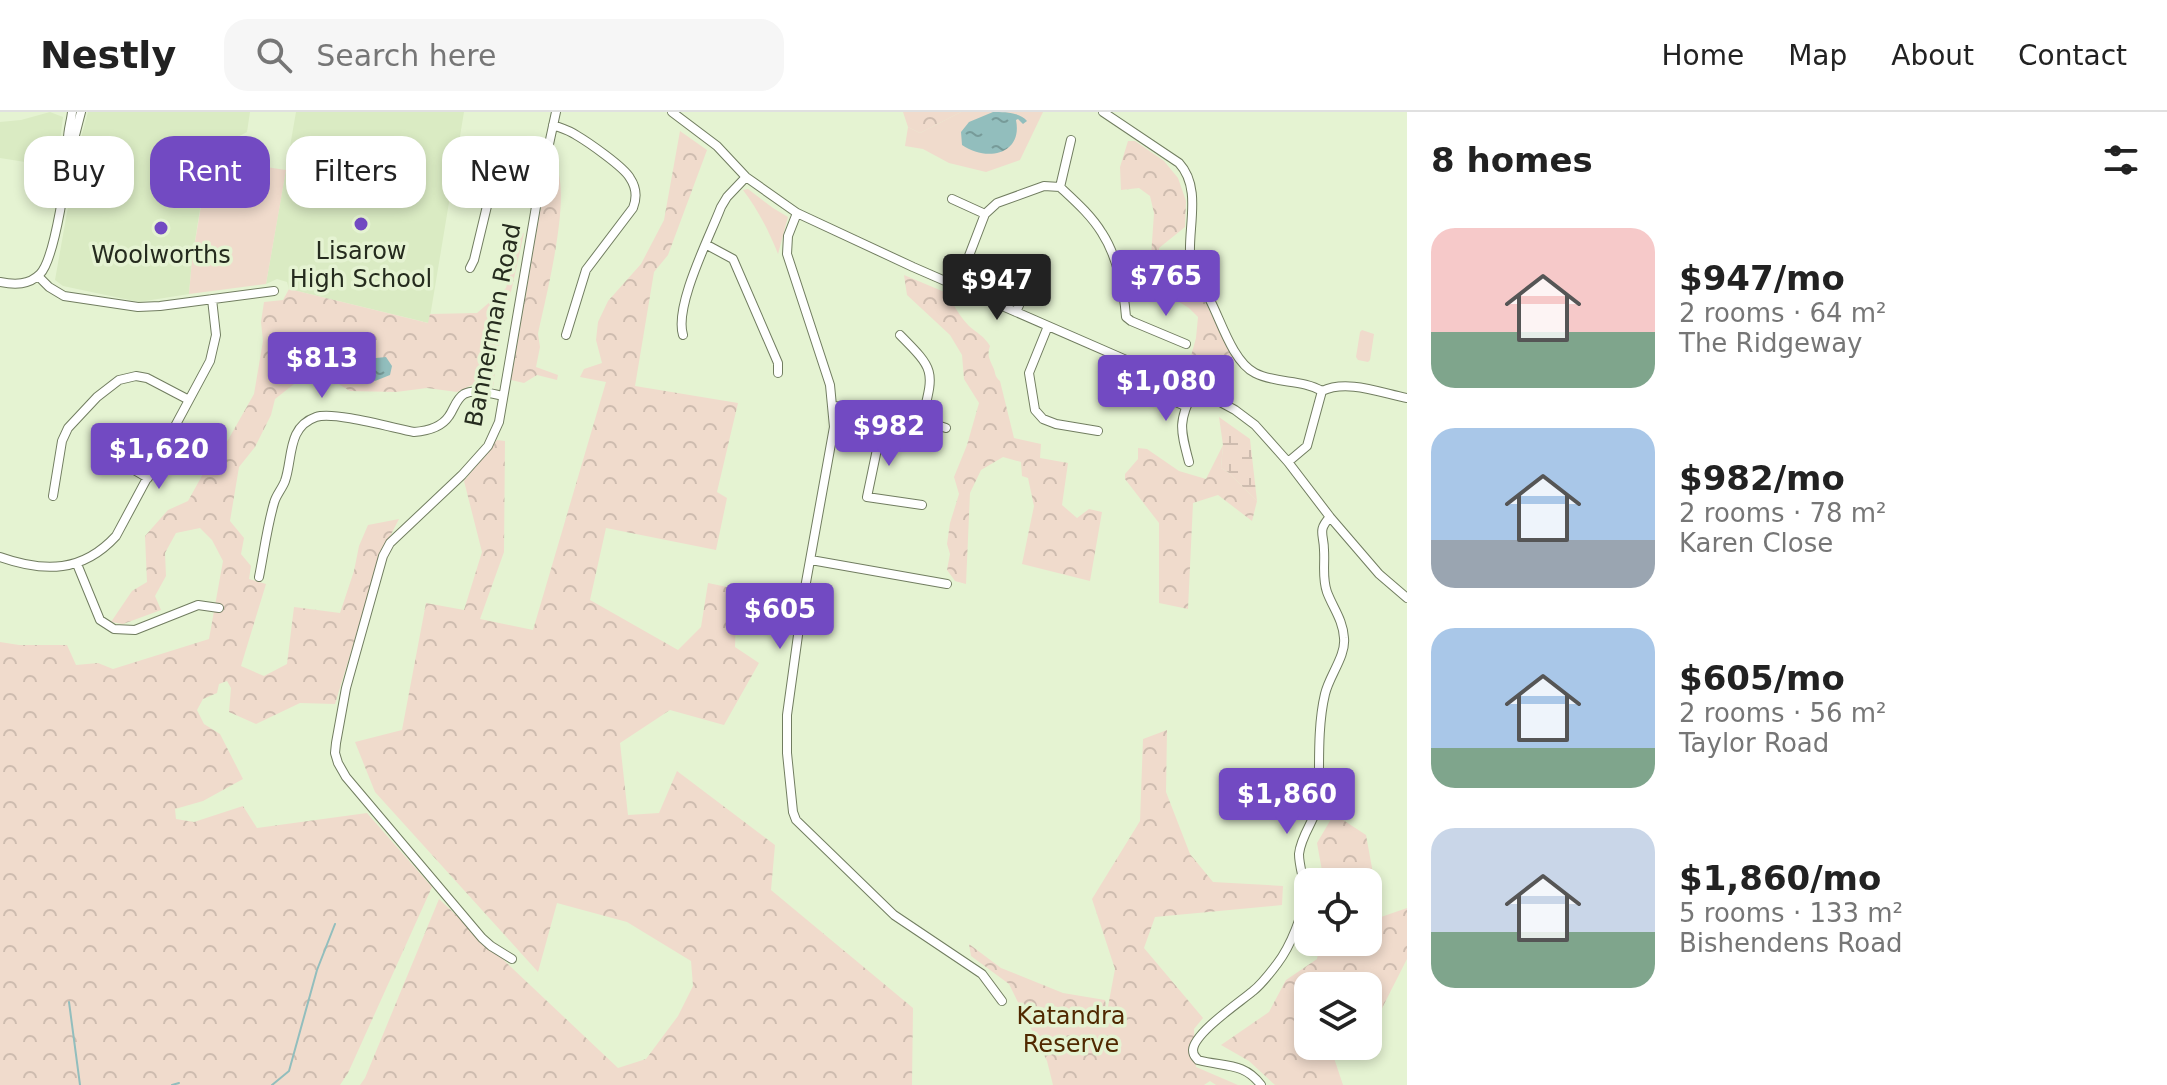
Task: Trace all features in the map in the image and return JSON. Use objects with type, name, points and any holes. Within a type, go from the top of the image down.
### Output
[{"type":"street","points":[[69,136],[72,112]]},
{"type":"street","points":[[75,136],[81,112]]},
{"type":"street","name":"Bannerman Road","points":[[551,136],[556,112]]},
{"type":"street","points":[[672,112],[717,146],[746,177],[797,213],[1235,410],[1255,425],[1379,574],[1407,598]]},
{"type":"street","points":[[1103,112],[1184,169],[1192,199],[1191,267],[1246,368],[1258,375],[1307,384],[1322,391]]},
{"type":"street","points":[[553,125],[576,134],[626,173],[635,193],[633,208],[586,270],[566,335]]},
{"type":"street","points":[[1060,187],[1071,140]]},
{"type":"street","points":[[683,335],[684,301],[721,207],[746,177]]},
{"type":"street","points":[[957,287],[985,214],[997,203],[1044,186],[1060,187],[1087,213],[1104,236],[1118,272],[1126,317],[1186,344]]},
{"type":"street","points":[[952,199],[985,214]]},
{"type":"street","points":[[0,282],[28,282],[46,267],[52,253],[59,208]]},
{"type":"street","points":[[470,268],[486,208]]},
{"type":"street","name":"Bannerman Road","points":[[512,959],[482,938],[346,777],[335,753],[346,688],[383,556],[390,543],[488,446],[499,422],[536,208]]},
{"type":"street","points":[[797,213],[788,236],[787,254],[830,385],[834,427],[803,599],[787,715],[793,812],[796,820],[894,915],[982,974],[1002,1001]]},
{"type":"street","points":[[707,245],[733,259],[778,363],[778,373]]},
{"type":"street","points":[[1016,312],[1035,270],[1041,265]]},
{"type":"street","points":[[38,276],[64,296],[138,307],[274,291]]},
{"type":"street","points":[[0,557],[46,567],[77,564],[92,558],[116,536],[210,361],[216,344],[212,299]]},
{"type":"street","points":[[1048,326],[1029,373],[1035,410],[1043,419],[1056,424],[1098,431]]},
{"type":"street","points":[[900,335],[925,360],[931,375],[922,420]]},
{"type":"street","points":[[53,496],[62,441],[68,428],[97,397],[119,380],[136,376],[147,378],[189,400]]},
{"type":"street","points":[[1288,462],[1307,446],[1322,391],[1330,387],[1347,387],[1407,398]]},
{"type":"street","points":[[1189,462],[1182,417],[1194,390]]},
{"type":"street","points":[[259,577],[274,502],[285,481],[294,438],[299,428],[308,421],[318,416],[335,417],[414,432],[427,431],[448,418],[465,394],[481,391],[503,396]]},
{"type":"street","points":[[1157,394],[1185,406]]},
{"type":"street","points":[[834,406],[871,407],[946,428]]},
{"type":"street","points":[[885,411],[867,497],[922,505]]},
{"type":"street","points":[[122,463],[148,478]]},
{"type":"street","points":[[1261,1085],[1249,1071],[1198,1060],[1193,1051],[1197,1041],[1211,1026],[1255,989],[1279,962],[1291,940],[1302,908],[1305,892],[1299,857],[1301,843],[1320,797],[1319,747],[1325,696],[1344,650],[1339,616],[1323,578],[1322,531],[1330,517]]},
{"type":"street","points":[[811,560],[943,583],[941,572]]},
{"type":"street","points":[[77,564],[100,620],[114,629],[135,630],[198,605],[219,608]]},
{"type":"shaded area","points":[[50,112],[63,117],[61,136],[24,136],[24,162],[0,158],[0,122]]},
{"type":"shaded area","points":[[88,112],[250,112],[247,132],[239,136],[150,136],[150,208],[200,208],[189,294],[139,302],[63,286],[55,280],[68,208],[134,208],[134,136],[81,136]]},
{"type":"shaded area","name":"Lisarow High School","points":[[296,112],[464,112],[460,136],[442,136],[442,208],[448,208],[429,323],[289,289],[287,282],[277,279],[266,284],[286,169],[286,208],[426,208],[426,136],[292,136]]},
{"type":"green space","points":[[903,112],[961,112],[920,133],[908,127]]},
{"type":"green space","points":[[961,112],[1043,112],[1020,160],[986,172],[949,163],[923,149],[905,146],[908,127],[920,133]]},
{"type":"green space","points":[[680,131],[707,150],[668,255],[654,272],[635,386],[738,403],[717,492],[727,498],[716,550],[606,528],[590,600],[678,650],[701,627],[708,583],[737,589],[735,647],[759,663],[724,725],[670,710],[620,743],[628,815],[659,813],[677,771],[775,845],[771,890],[913,1008],[912,1085],[360,1085],[439,899],[618,1068],[646,1059],[678,1016],[693,986],[691,961],[627,922],[557,903],[538,972],[375,792],[355,742],[402,730],[426,603],[464,610],[482,552],[464,481],[497,440],[505,441],[504,552],[480,619],[533,630],[606,382],[580,377],[584,369],[602,363],[596,340],[598,322],[608,301],[641,264],[664,220]]},
{"type":"green space","points":[[1128,141],[1135,141],[1164,161],[1178,178],[1186,201],[1185,227],[1159,248],[1159,269],[1174,285],[1201,294],[1234,359],[1233,367],[1197,377],[1191,356],[1198,317],[1166,294],[1150,271],[1154,213],[1150,196],[1139,188],[1121,190],[1120,167]]},
{"type":"green space","points":[[270,168],[286,170],[266,284],[189,294],[201,208],[270,208]]},
{"type":"green space","points":[[559,176],[560,220],[538,334],[540,347],[536,367],[558,375],[557,380],[537,375],[524,383],[511,380],[541,208],[559,208]]},
{"type":"green space","points":[[748,189],[788,217],[778,254],[763,221],[743,190]]},
{"type":"green space","points":[[524,233],[493,387],[474,384],[457,392],[427,388],[396,392],[350,391],[332,380],[328,368],[317,366],[275,399],[271,415],[255,447],[239,467],[230,521],[244,538],[241,554],[251,566],[249,579],[266,584],[241,666],[264,676],[287,664],[294,607],[340,613],[368,525],[399,519],[381,554],[335,704],[300,703],[256,724],[229,712],[231,688],[227,681],[219,684],[217,693],[203,699],[197,710],[204,724],[220,734],[243,779],[203,801],[175,809],[176,819],[194,822],[243,806],[257,828],[367,813],[432,887],[348,1073],[340,1085],[0,1085],[0,642],[67,645],[76,665],[98,663],[113,669],[209,639],[223,561],[212,540],[200,528],[176,533],[165,553],[166,576],[155,596],[161,610],[123,624],[111,622],[132,591],[147,582],[145,536],[168,510],[188,501],[254,394],[263,341],[261,322],[264,302],[283,300],[289,289],[428,323],[430,314],[477,313],[506,288],[519,235]]},
{"type":"green space","points":[[904,275],[954,296],[952,302],[962,318],[988,343],[989,356],[1000,381],[1014,438],[1041,444],[1040,458],[1068,463],[1062,505],[1077,518],[1089,509],[1102,512],[1090,581],[1022,564],[1034,506],[1028,478],[1022,476],[1021,462],[1003,457],[981,470],[970,493],[966,584],[955,581],[947,570],[950,523],[959,494],[954,477],[979,403],[964,379],[962,355],[950,335],[907,295]]},
{"type":"green space","points":[[1362,330],[1374,334],[1368,362],[1356,357]]},
{"type":"green space","points":[[1219,417],[1250,439],[1257,501],[1221,468],[1223,445]]},
{"type":"green space","points":[[1223,445],[1221,468],[1257,501],[1252,521],[1218,495],[1193,503],[1188,609],[1159,603],[1159,523],[1125,479],[1125,474],[1138,459],[1138,448],[1147,449],[1179,471],[1206,479]]},
{"type":"green space","name":"Katandra Reserve","points":[[1167,730],[1166,792],[1190,854],[1213,882],[1283,886],[1282,905],[1155,917],[1144,948],[1203,1018],[1194,1029],[1196,1067],[1238,1085],[1216,1085],[1210,1081],[1204,1085],[1053,1085],[1047,1061],[1009,984],[971,956],[969,944],[1001,968],[1063,993],[1105,1000],[1107,1012],[1115,969],[1092,899],[1140,821],[1143,739]]},
{"type":"green space","points":[[1334,814],[1366,835],[1372,868],[1321,868],[1317,843]]},
{"type":"green space","points":[[1407,908],[1407,959],[1382,1008],[1382,972],[1298,972],[1318,956],[1382,956],[1382,917]]},
{"type":"green space","points":[[1294,975],[1294,1060],[1335,1060],[1343,1085],[1275,1085],[1249,1061],[1221,1045],[1269,1012],[1286,980]]},
{"type":"water","points":[[993,112],[1016,114],[1027,121],[1023,124],[1016,120],[1017,132],[1008,148],[991,154],[962,145],[961,132],[969,122]]},
{"type":"water","points":[[386,357],[392,366],[390,375],[375,381],[350,373],[349,369],[356,363]]},
{"type":"waterway","points":[[272,1085],[289,1071],[317,970],[335,924]]},
{"type":"waterway","points":[[69,1002],[80,1085]]},
{"type":"waterway","points":[[172,1085],[179,1083]]},
{"type":"place","name":"Lisarow High School","points":[[361,224]]},
{"type":"place","name":"Woolworths","points":[[161,228]]}]
